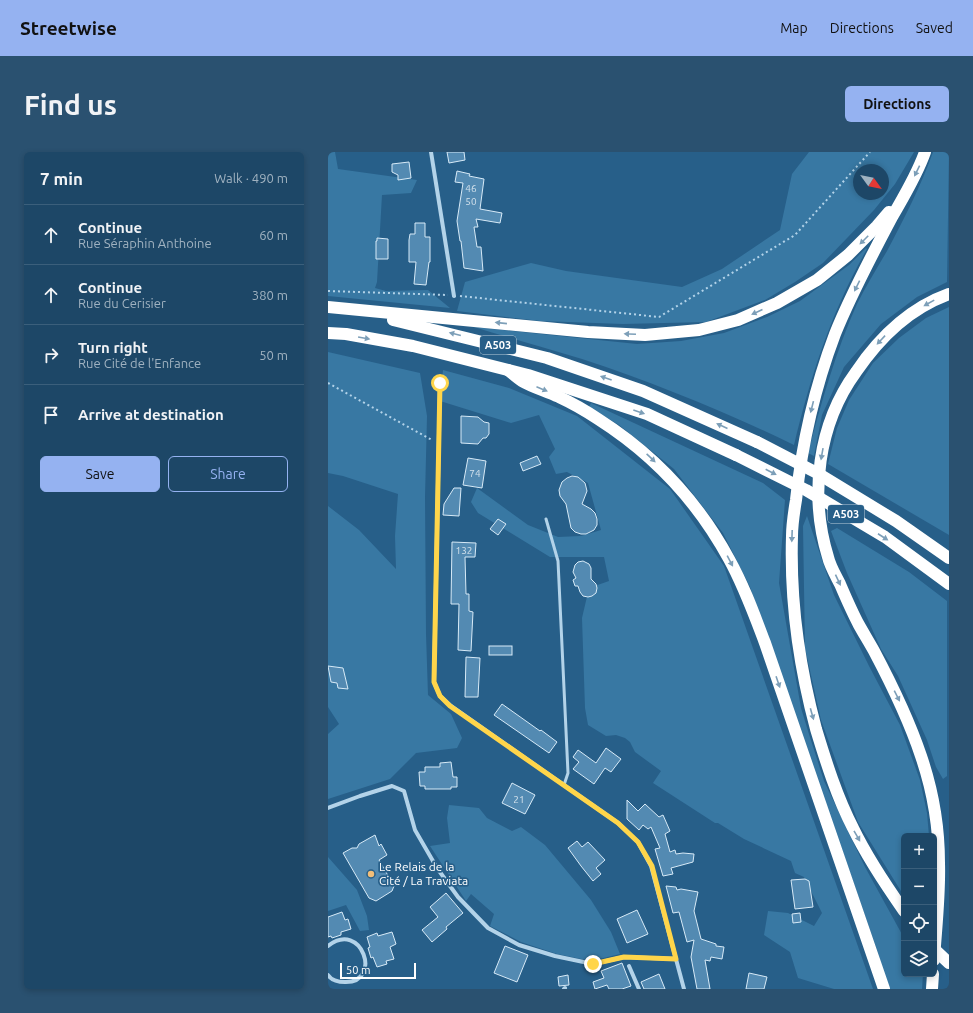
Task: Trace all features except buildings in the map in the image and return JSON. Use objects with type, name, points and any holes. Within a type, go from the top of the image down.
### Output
[{"type":"highway","points":[[901,907],[881,878],[853,828],[837,792],[822,751],[808,698],[797,639],[793,594],[792,535],[798,476],[805,437],[817,387],[835,334],[856,287],[908,189],[925,152]]},
{"type":"highway","points":[[349,309],[588,332],[645,335],[699,330],[738,320],[777,303],[817,280],[848,255],[877,226],[908,189]]},
{"type":"highway","points":[[935,941],[940,865],[933,797],[921,756],[902,706],[859,626],[828,558],[820,520],[818,487],[825,436],[836,406],[850,380],[868,355],[888,333],[910,314],[949,294]]},
{"type":"highway","name":"A503","points":[[328,307],[349,309],[547,358],[643,391],[757,442],[817,473],[889,517],[949,558]]},
{"type":"highway","name":"A503","points":[[328,333],[346,334],[412,346],[508,370],[555,383],[647,414],[736,454],[806,490],[885,537],[949,584]]},
{"type":"highway","points":[[508,370],[522,381],[558,396],[597,418],[650,457],[689,499],[729,559],[748,599],[765,643],[884,989]]},
{"type":"highway","points":[[937,952],[949,963]]},
{"type":"highway","points":[[932,989],[933,977]]},
{"type":"street","points":[[431,152],[454,296]]},
{"type":"street","points":[[440,383],[434,682],[440,696],[450,706],[618,823],[638,842],[652,866],[684,989]]},
{"type":"street","points":[[328,808],[392,786],[404,791],[415,830],[437,868],[458,897],[488,928],[519,944],[555,956],[593,964],[624,957],[676,959]]},
{"type":"street","points":[[328,946],[332,942],[346,939],[359,944],[365,956],[366,966],[360,977],[350,982],[338,982],[329,978],[328,975]]},
{"type":"street","points":[[629,966],[639,989]]},
{"type":"lane","points":[[546,519],[558,561],[568,773],[564,785]]},
{"type":"path","points":[[328,291],[454,296],[659,318],[795,235],[870,152]]},
{"type":"path","points":[[328,382],[438,443]]},
{"type":"shaded area","points":[[328,152],[335,152],[338,169],[417,180],[411,193],[382,195],[377,282],[375,288],[386,291],[428,290],[450,308],[328,296]]},
{"type":"shaded area","points":[[809,152],[914,152],[889,191],[889,164],[853,164],[853,200],[882,200],[874,210],[823,263],[795,282],[765,300],[706,322],[623,324],[540,321],[457,311],[465,282],[531,263],[566,271],[682,287],[722,269],[780,230],[792,174]]},
{"type":"shaded area","points":[[933,152],[949,152],[947,282],[917,297],[881,324],[844,367],[822,415],[814,456],[808,453],[818,415],[849,322],[860,297],[906,215]]},
{"type":"shaded area","points":[[866,248],[867,249],[843,296],[823,344],[794,445],[742,421],[636,378],[582,359],[474,327],[637,344],[681,341],[724,333],[767,317],[800,301],[849,265]]},
{"type":"shaded area","points":[[949,307],[949,535],[828,464],[837,428],[849,400],[873,363],[899,338],[926,318]]},
{"type":"shaded area","points":[[328,352],[420,373],[427,416],[425,497],[428,695],[451,714],[462,738],[457,748],[416,753],[390,779],[328,799],[328,734],[339,724],[328,707],[328,506],[359,530],[396,569],[395,536],[398,494],[343,476],[328,473]]},
{"type":"shaded area","points":[[443,370],[509,388],[577,416],[670,489],[724,566],[873,989],[834,989],[798,978],[790,952],[764,935],[768,911],[788,913],[814,926],[822,913],[804,877],[795,873],[791,861],[744,839],[718,823],[715,823],[653,783],[661,771],[635,752],[630,742],[625,738],[616,735],[606,736],[588,725],[585,708],[582,618],[589,588],[609,581],[604,557],[550,557],[478,513],[471,502],[477,488],[528,525],[558,537],[581,536],[601,530],[588,483],[567,472],[556,474],[549,457],[555,449],[539,415],[511,423],[440,401]]},
{"type":"shaded area","points":[[591,403],[763,483],[785,500],[779,583],[801,708],[824,781],[865,867],[901,933],[901,977],[923,977],[922,989],[889,989],[877,950],[750,587],[723,533],[674,469],[619,425],[589,407]]},
{"type":"shaded area","points":[[807,516],[834,595],[900,725],[920,780],[927,813],[929,833],[901,833],[901,891],[858,822],[821,720],[805,648],[803,526]]},
{"type":"shaded area","points":[[837,528],[909,572],[947,601],[947,776],[943,779],[936,767],[927,740],[898,676],[881,649],[847,573],[831,531]]},
{"type":"shaded area","points":[[449,805],[479,808],[487,818],[512,831],[521,827],[545,845],[591,900],[611,932],[620,954],[591,961],[557,954],[521,942],[490,926],[494,914],[471,894],[466,901],[430,846],[450,843],[447,818]]},
{"type":"shaded area","points":[[328,857],[357,890],[367,916],[369,930],[360,931],[346,905],[328,911]]},
{"type":"place","name":"Le Relais de la Cité / La Traviata","points":[[371,874]]},
{"type":"route","points":[[440,383],[434,682],[440,696],[450,706],[618,823],[638,842],[652,866],[676,959],[624,957],[593,964]]}]
